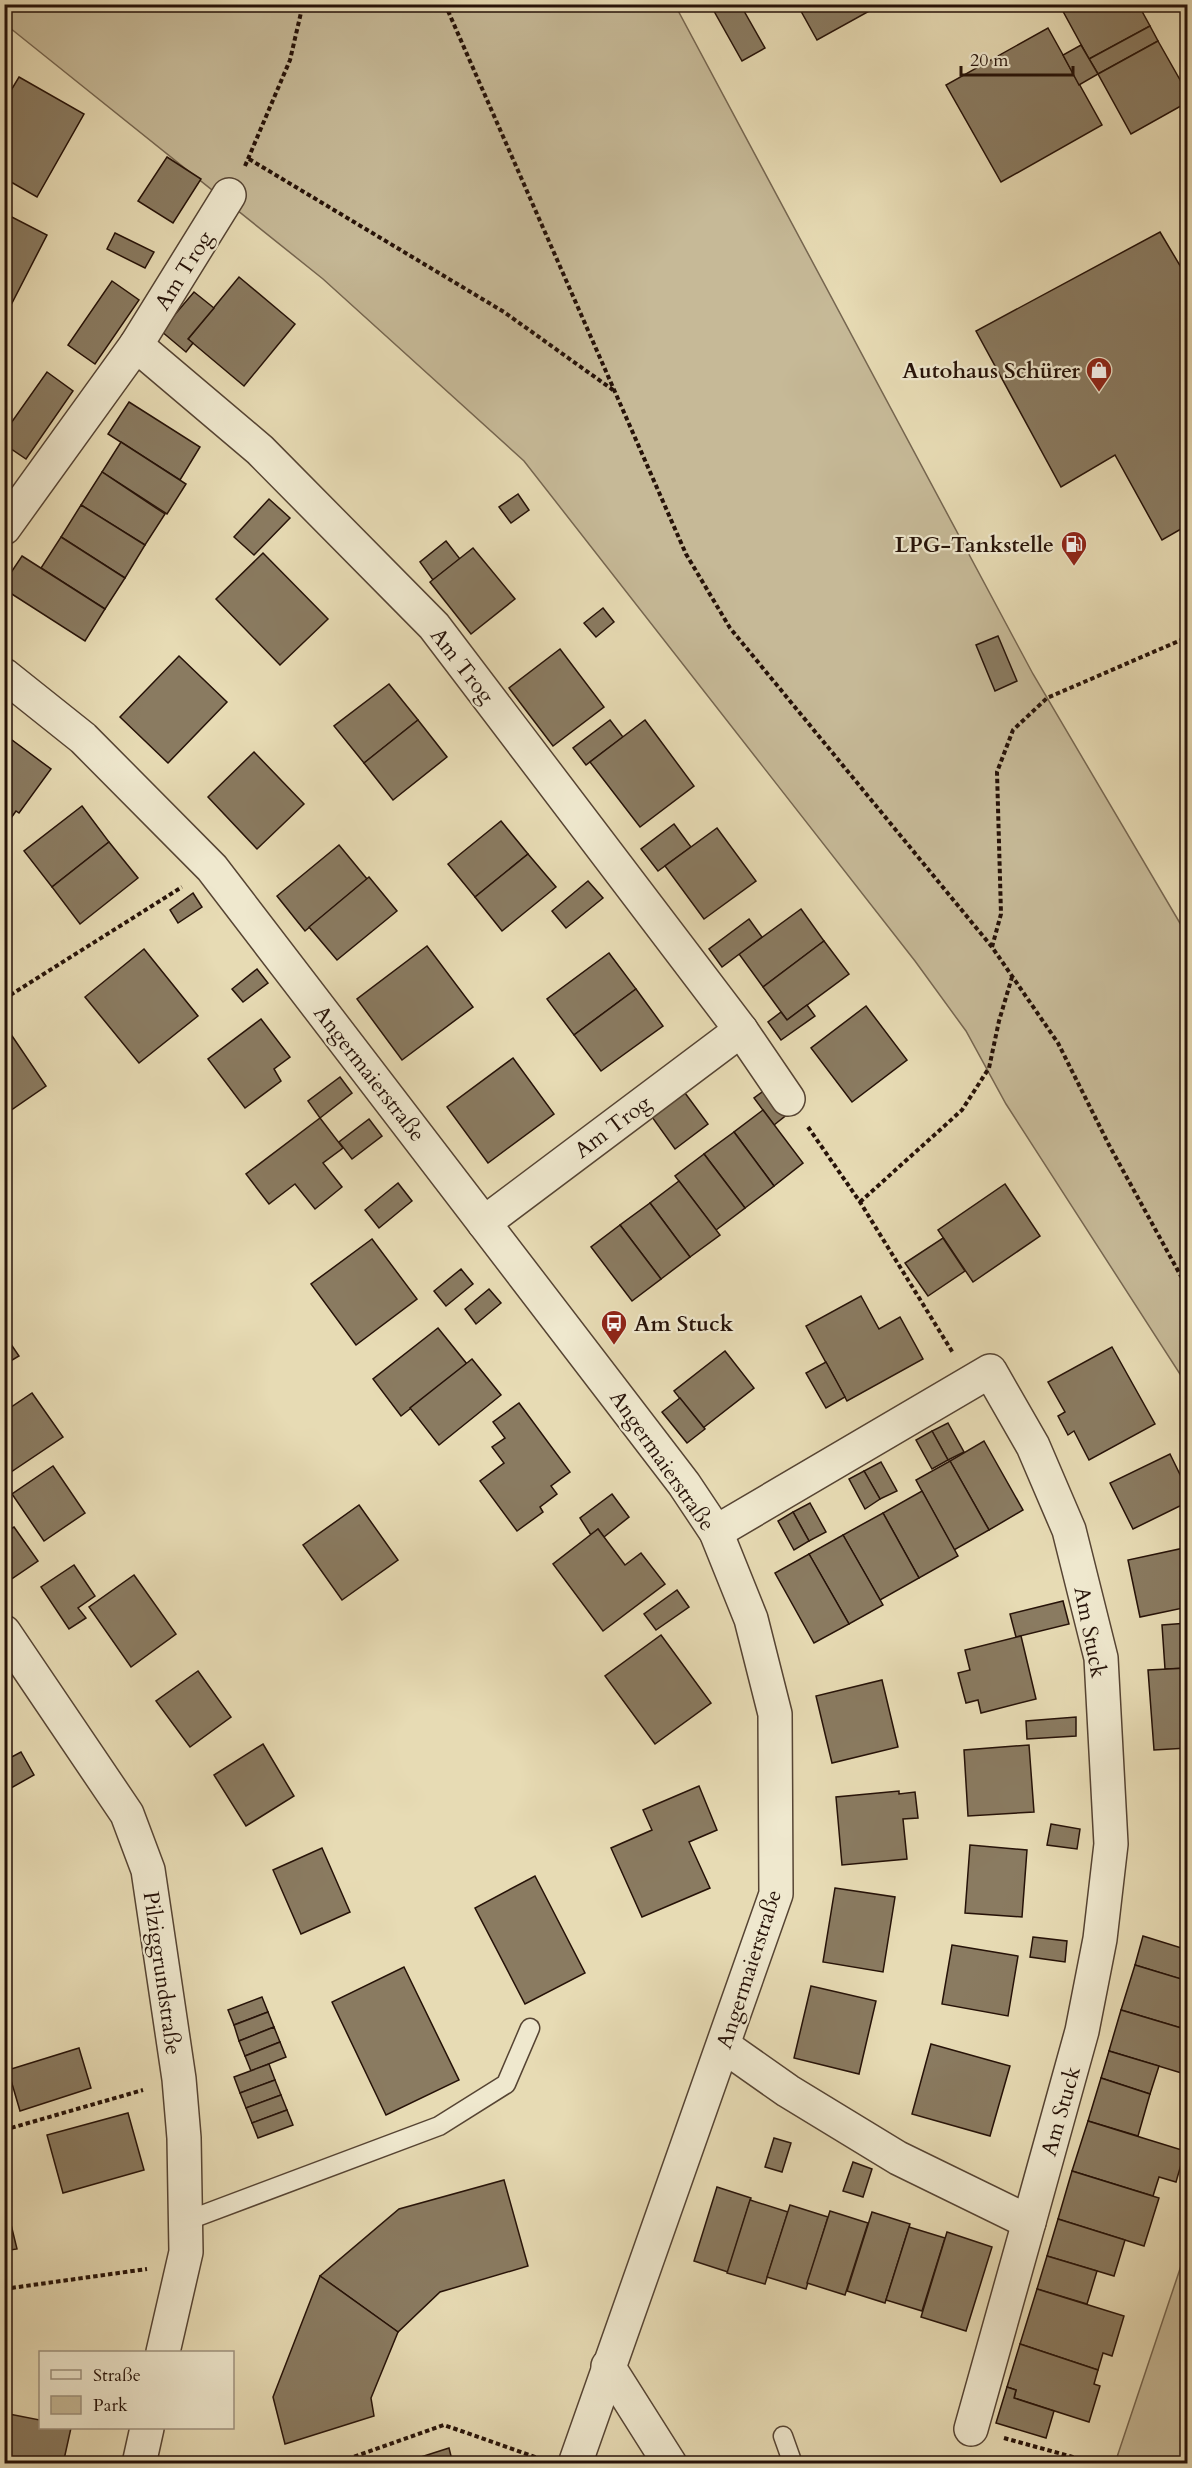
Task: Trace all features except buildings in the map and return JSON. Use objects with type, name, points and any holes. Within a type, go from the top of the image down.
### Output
[{"type":"street","name":"Am Trog","points":[[4,528],[136,345],[229,195]]},
{"type":"street","name":"Am Trog","points":[[136,345],[260,450],[434,626],[741,1030],[788,1099]]},
{"type":"street","name":"Angermaierstraße","points":[[4,675],[83,738],[212,868],[678,1475],[716,1532],[751,1619],[775,1714],[776,1894],[575,2463]]},
{"type":"street","name":"Am Trog","points":[[484,1222],[741,1030]]},
{"type":"street","name":"Am Stuck","points":[[716,1532],[990,1371],[1033,1446],[1069,1530],[1101,1658],[1111,1844],[1100,1940],[1082,2031],[972,2429]]},
{"type":"street","name":"Pilziggrundstraße","points":[[4,1632],[126,1814],[148,1870],[179,2079],[184,2138],[186,2221],[183,2264],[163,2351]]},
{"type":"street","points":[[724,2046],[788,2091],[898,2157],[1029,2222]]},
{"type":"street","points":[[608,2366],[670,2463]]},
{"type":"street","points":[[139,2463],[147,2429]]},
{"type":"lane","points":[[186,2221],[439,2126],[506,2084],[530,2028]]},
{"type":"lane","points":[[783,2436],[793,2463]]},
{"type":"path","points":[[229,195],[249,159],[290,60],[303,4]]},
{"type":"path","points":[[445,4],[686,554],[730,628],[992,947],[1058,1043],[1109,1144],[1188,1289]]},
{"type":"path","points":[[249,159],[504,312],[613,390]]},
{"type":"path","points":[[992,947],[1001,914],[997,772],[1013,730],[1047,698],[1188,637]]},
{"type":"path","points":[[4,999],[212,868]]},
{"type":"path","points":[[860,1202],[962,1110],[989,1068],[1012,977]]},
{"type":"path","points":[[788,1099],[860,1202],[971,1381]]},
{"type":"path","points":[[4,2130],[179,2079]]},
{"type":"path","points":[[4,2289],[183,2264]]},
{"type":"path","points":[[333,2463],[444,2425],[542,2460]]},
{"type":"path","points":[[972,2429],[1098,2463]]},
{"type":"green space","points":[[4,5],[675,5],[1033,674],[1187,935],[1187,1385],[1006,1104],[966,1031],[915,961],[524,461],[323,279],[5,24]]},
{"type":"green space","points":[[1187,2248],[1187,2463],[1115,2463]]},
{"type":"place","name":"Autohaus Schürer","points":[[1099,393]]},
{"type":"place","name":"LPG-Tankstelle","points":[[1074,567]]},
{"type":"place","name":"Am Stuck","points":[[614,1346]]}]
